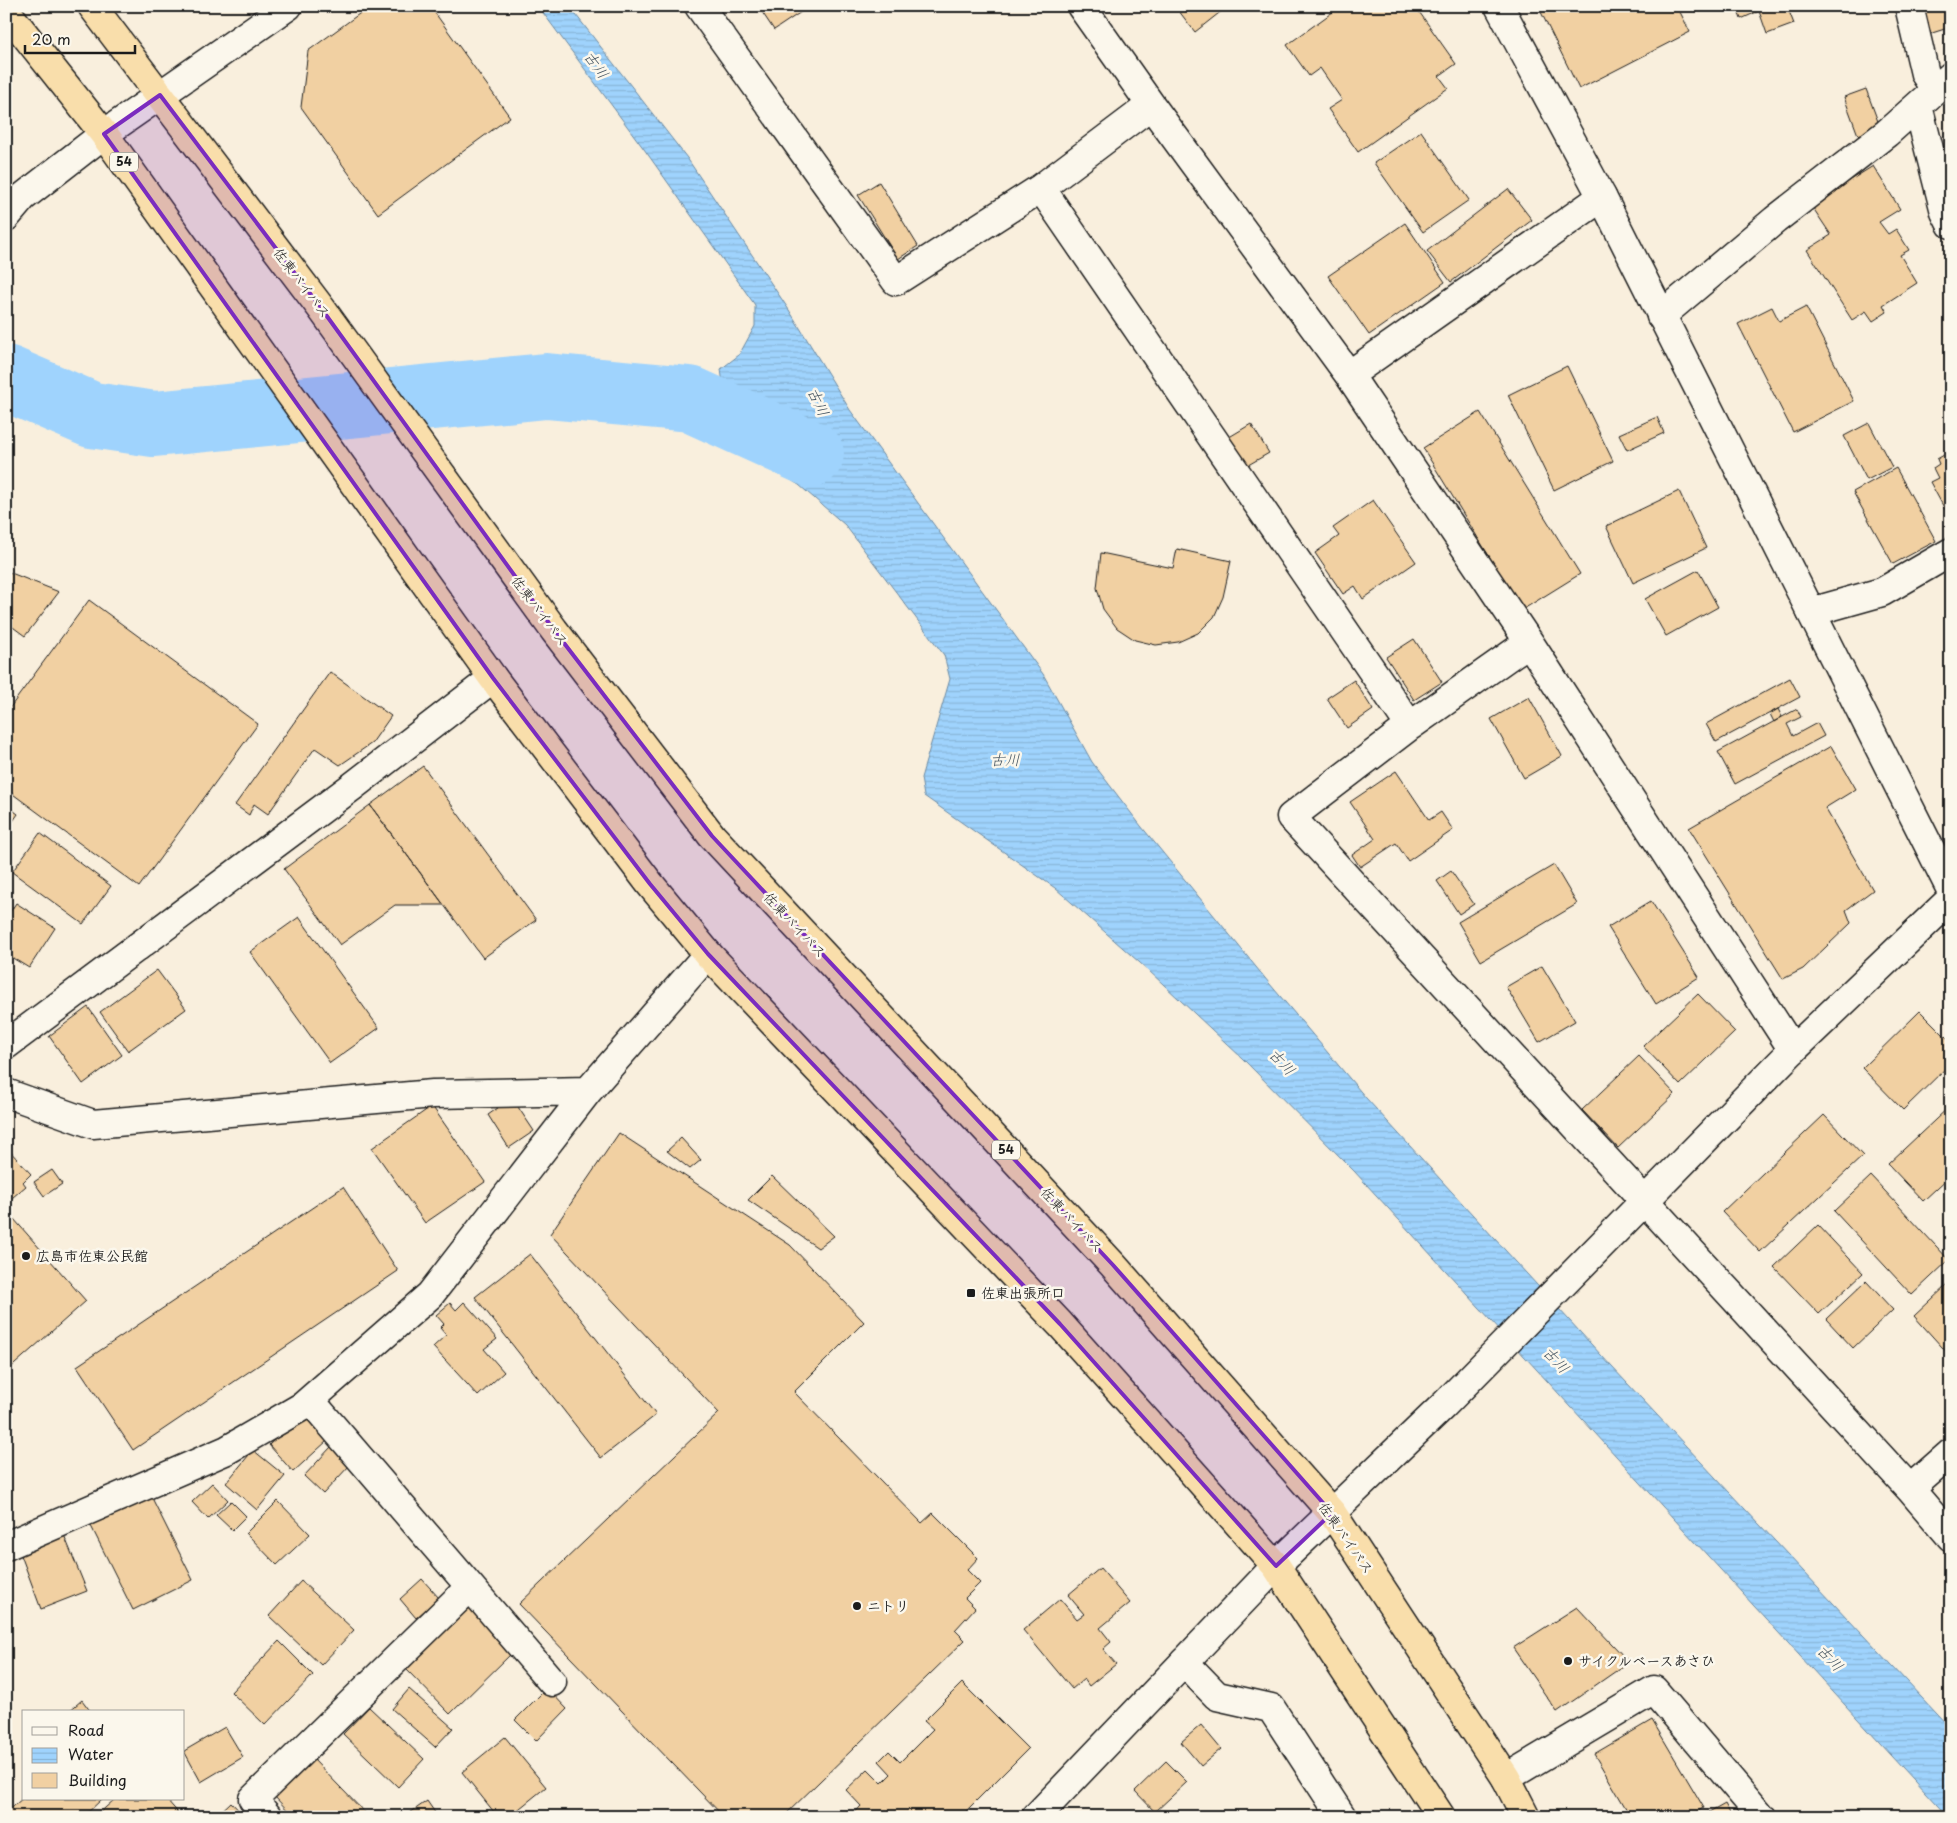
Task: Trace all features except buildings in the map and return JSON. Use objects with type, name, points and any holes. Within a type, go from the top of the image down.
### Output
[{"type":"highway","name":"佐東バイパス","points":[[92,6],[321,308],[554,630],[712,836],[1113,1265],[1332,1513],[1506,1778],[1526,1817]]},
{"type":"highway","name":"54","points":[[6,11],[104,134],[494,678],[650,884],[708,954],[1060,1324],[1276,1566],[1441,1817]]},
{"type":"street","points":[[6,217],[23,197],[104,134],[288,6]]},
{"type":"street","points":[[700,6],[896,281],[1041,188],[1151,105]]},
{"type":"street","points":[[1081,6],[1151,105],[1349,375],[1529,642],[1793,1050]]},
{"type":"street","points":[[1498,6],[1602,197],[1951,890]]},
{"type":"street","points":[[1909,6],[1925,74],[1934,90],[1945,212],[1951,224]]},
{"type":"street","points":[[1661,316],[1775,220],[1887,133],[1934,90]]},
{"type":"street","points":[[1041,188],[1410,726]]},
{"type":"street","points":[[1349,375],[1602,197]]},
{"type":"street","points":[[1811,612],[1882,592],[1951,552]]},
{"type":"street","points":[[1529,642],[1410,726],[1290,817],[1910,1488],[1951,1538]]},
{"type":"street","points":[[6,1045],[353,786],[494,678]]},
{"type":"street","points":[[1036,1817],[1276,1566],[1444,1405],[1793,1050],[1951,899]]},
{"type":"street","points":[[6,1546],[227,1450],[303,1406],[430,1295],[588,1091],[708,954]]},
{"type":"street","points":[[6,1093],[93,1124],[433,1094],[588,1091]]},
{"type":"street","points":[[310,1400],[552,1682]]},
{"type":"street","points":[[1910,1488],[1951,1453]]},
{"type":"street","points":[[268,1817],[253,1800],[470,1587]]},
{"type":"street","points":[[1184,1662],[1217,1696],[1271,1708],[1342,1817]]},
{"type":"street","points":[[1506,1778],[1654,1690],[1762,1817]]},
{"type":"highlighted area","points":[[160,95],[321,308],[554,630],[712,836],[1113,1265],[1332,1513],[1276,1566],[1060,1324],[708,954],[650,884],[493,678],[104,134]]},
{"type":"water","name":"古川","points":[[538,6],[569,6],[687,158],[789,310],[850,410],[1043,674],[1092,762],[1141,826],[1269,983],[1366,1098],[1612,1367],[1951,1729],[1951,1817],[1948,1817],[1354,1171],[1242,1058],[1148,970],[1055,888],[924,796],[921,778],[950,679],[944,655],[845,525],[799,485],[731,444],[721,369],[739,355],[755,326],[755,305],[644,149]]},
{"type":"waterway","points":[[6,378],[92,415],[154,424],[546,386],[690,399],[811,454]]},
{"type":"place","name":"広島市佐東公民館","points":[[26,1256]]},
{"type":"place","name":"佐東出張所口","points":[[971,1293]]},
{"type":"place","name":"ニトリ","points":[[857,1606]]},
{"type":"place","name":"サイクルベースあさひ","points":[[1568,1661]]}]
